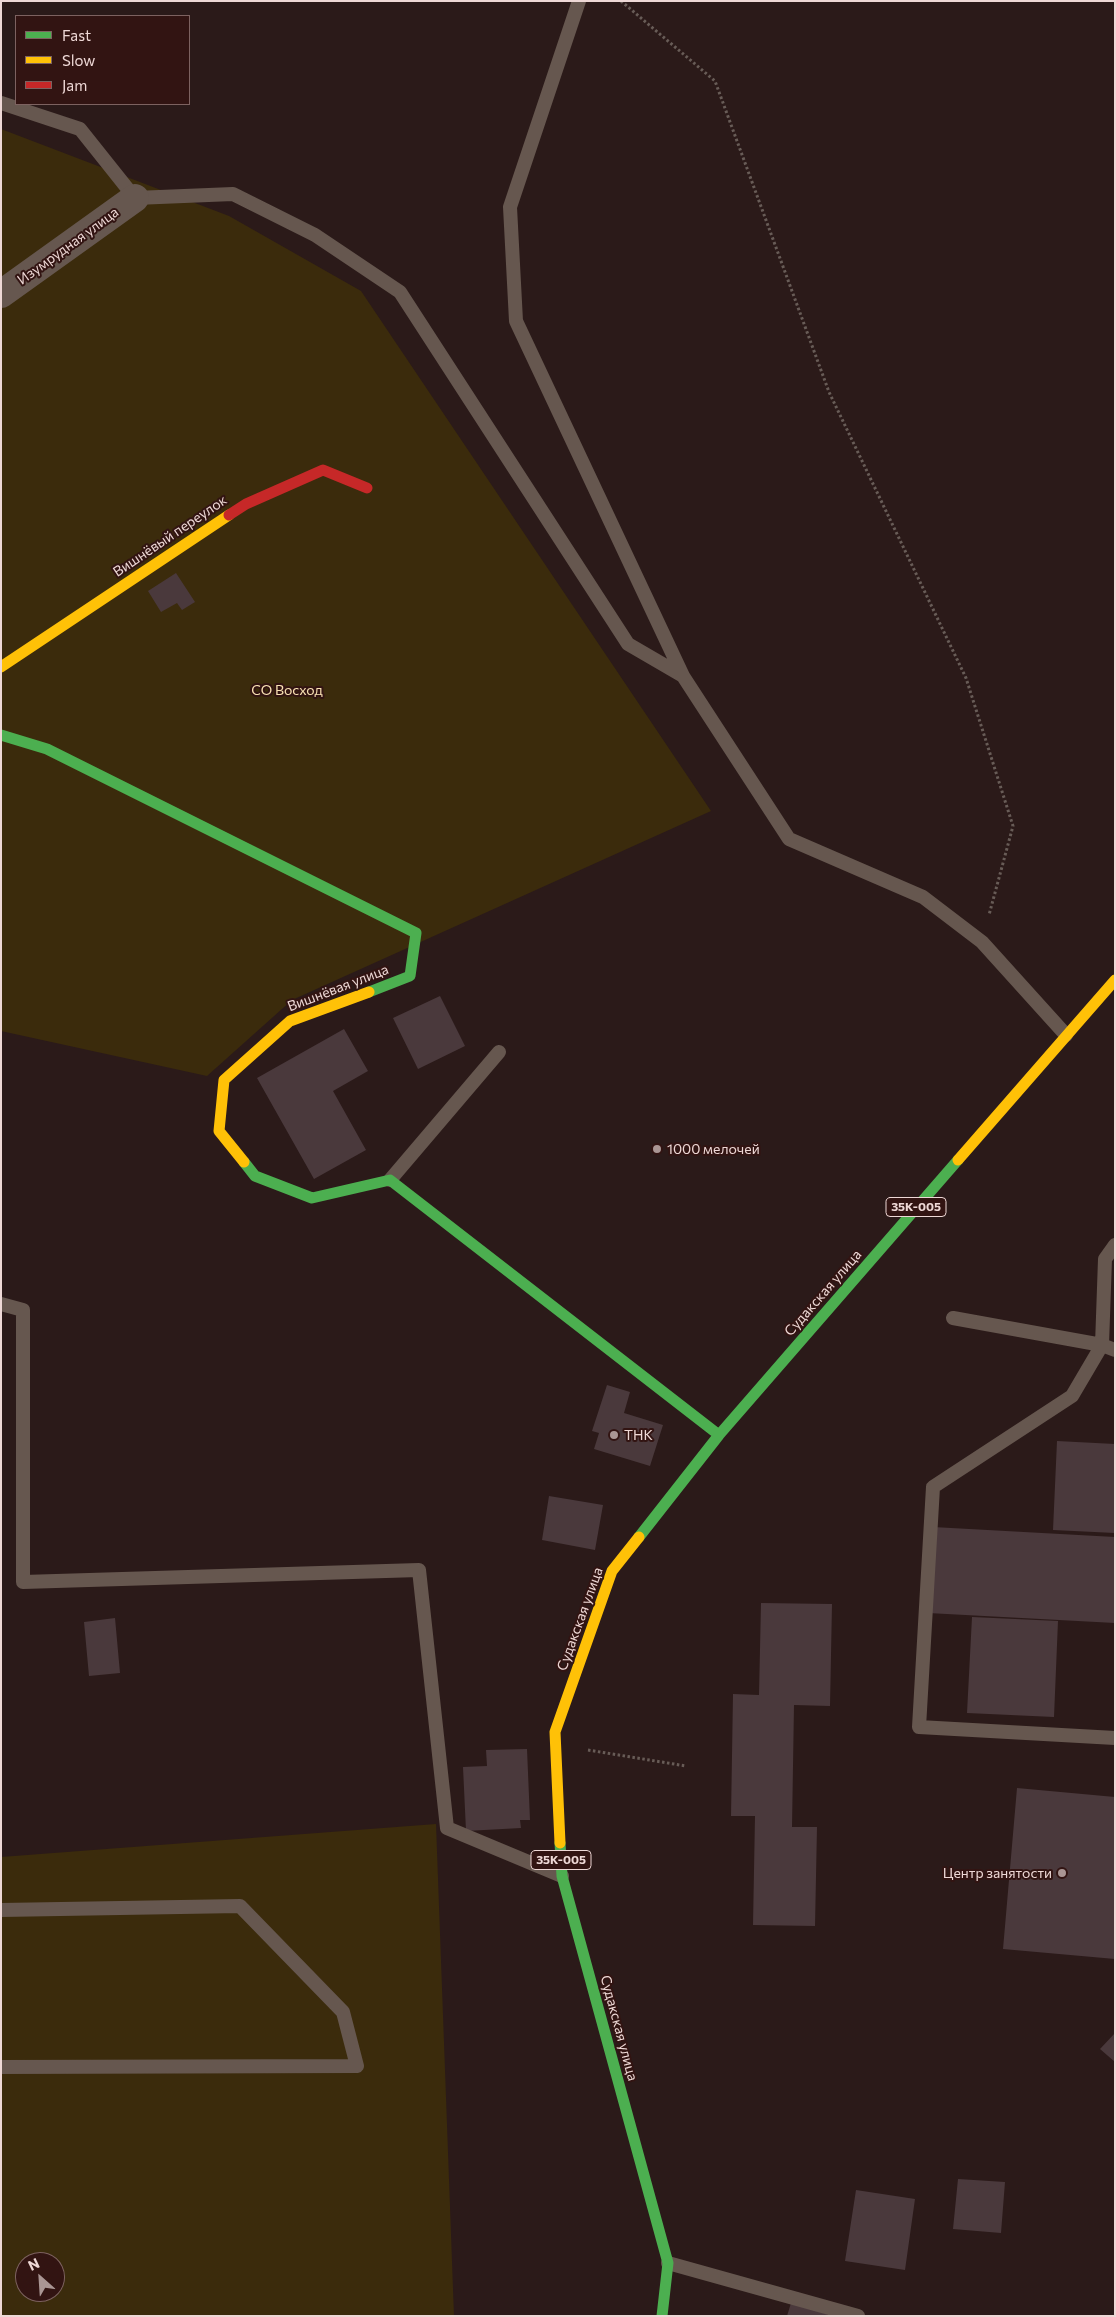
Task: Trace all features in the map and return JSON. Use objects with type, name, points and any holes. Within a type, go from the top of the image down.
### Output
[{"type":"street","name":"Изумрудная улица","points":[[1,294],[135,198]]},
{"type":"street","name":"Вишнёвый переулок","points":[[1,667],[246,504],[323,470],[368,488]]},
{"type":"street","name":"Вишнёвая улица","points":[[1,735],[47,749],[416,934],[410,976],[290,1021],[224,1080],[219,1131],[255,1176],[312,1198],[390,1180]]},
{"type":"street","name":"Судакская улица","points":[[662,2316],[668,2263],[562,1876],[555,1732],[612,1571],[719,1435],[1115,980]]},
{"type":"street","points":[[390,1180],[719,1435]]},
{"type":"lane","points":[[579,1],[510,207],[516,321],[683,676],[789,839],[924,897],[982,942],[1066,1035]]},
{"type":"lane","points":[[1,104],[80,129],[135,198],[233,194],[315,235],[400,292],[628,644],[683,676]]},
{"type":"lane","points":[[390,1180],[499,1052]]},
{"type":"lane","points":[[1115,1246],[1105,1259],[1108,1348],[1072,1396],[932,1487],[919,1727],[1115,1738]]},
{"type":"lane","points":[[1,1304],[23,1310],[23,1582],[419,1570],[447,1828],[562,1876]]},
{"type":"lane","points":[[953,1318],[1108,1348]]},
{"type":"lane","points":[[1,1910],[240,1906],[343,2012],[357,2066],[1,2067]]},
{"type":"lane","points":[[668,2263],[858,2316]]},
{"type":"path","points":[[621,1],[715,81],[829,392],[966,678],[1013,826],[982,942]]},
{"type":"path","points":[[557,1767],[576,1748],[686,1766]]},
{"type":"green space","name":"СО Восход","points":[[1,129],[229,216],[361,291],[711,811],[292,1000],[207,1076],[1,1031]]},
{"type":"green space","points":[[436,1824],[454,2316],[1,2316],[1,1857]]},
{"type":"building","points":[[176,573],[195,602],[182,610],[177,603],[161,612],[148,591]]},
{"type":"building","points":[[440,996],[465,1046],[418,1069],[393,1018]]},
{"type":"building","points":[[344,1029],[368,1071],[333,1091],[366,1150],[314,1179],[257,1078]]},
{"type":"building","points":[[607,1385],[630,1392],[624,1413],[663,1425],[650,1466],[594,1449],[599,1433],[592,1431]]},
{"type":"building","points":[[1057,1441],[1115,1444],[1115,1533],[1053,1530]]},
{"type":"building","points":[[549,1496],[603,1505],[595,1550],[542,1540]]},
{"type":"building","points":[[933,1527],[1115,1537],[1115,1623],[928,1613]]},
{"type":"building","points":[[761,1603],[832,1604],[830,1706],[794,1705],[792,1827],[817,1827],[815,1926],[753,1925],[755,1816],[731,1816],[733,1694],[759,1695]]},
{"type":"building","points":[[972,1617],[1058,1621],[1054,1717],[967,1713]]},
{"type":"building","points":[[115,1618],[120,1673],[89,1676],[84,1622]]},
{"type":"building","points":[[527,1749],[530,1820],[520,1820],[521,1828],[466,1831],[463,1767],[487,1766],[486,1750]]},
{"type":"building","name":"Центр занятости","points":[[1017,1788],[1115,1797],[1115,1959],[1003,1949]]},
{"type":"building","points":[[1115,2033],[1115,2062],[1100,2049]]},
{"type":"building","points":[[958,2179],[1005,2182],[1001,2233],[953,2229]]},
{"type":"building","points":[[856,2190],[915,2199],[905,2270],[845,2261]]},
{"type":"building","points":[[791,2303],[833,2316],[787,2316]]},
{"type":"traffic: fast","points":[[1,735],[47,749],[416,933],[410,976],[369,992]]},
{"type":"traffic: fast","points":[[639,1537],[719,1435],[958,1160]]},
{"type":"traffic: fast","points":[[244,1162],[255,1176],[312,1198],[390,1180],[719,1435]]},
{"type":"traffic: fast","points":[[560,1843],[562,1876],[668,2263],[662,2316]]},
{"type":"traffic: slow","points":[[1,667],[229,515]]},
{"type":"traffic: slow","points":[[958,1160],[1115,980]]},
{"type":"traffic: slow","points":[[244,1162],[219,1131],[224,1080],[290,1021],[369,992]]},
{"type":"traffic: slow","points":[[560,1843],[555,1732],[612,1571],[639,1537]]},
{"type":"traffic: jam","points":[[229,515],[246,504],[323,470],[367,488]]},
{"type":"place","name":"1000 мелочей","points":[[657,1149]]},
{"type":"place","name":"ТНК","points":[[614,1435]]},
{"type":"place","name":"Центр занятости","points":[[1062,1873]]}]
